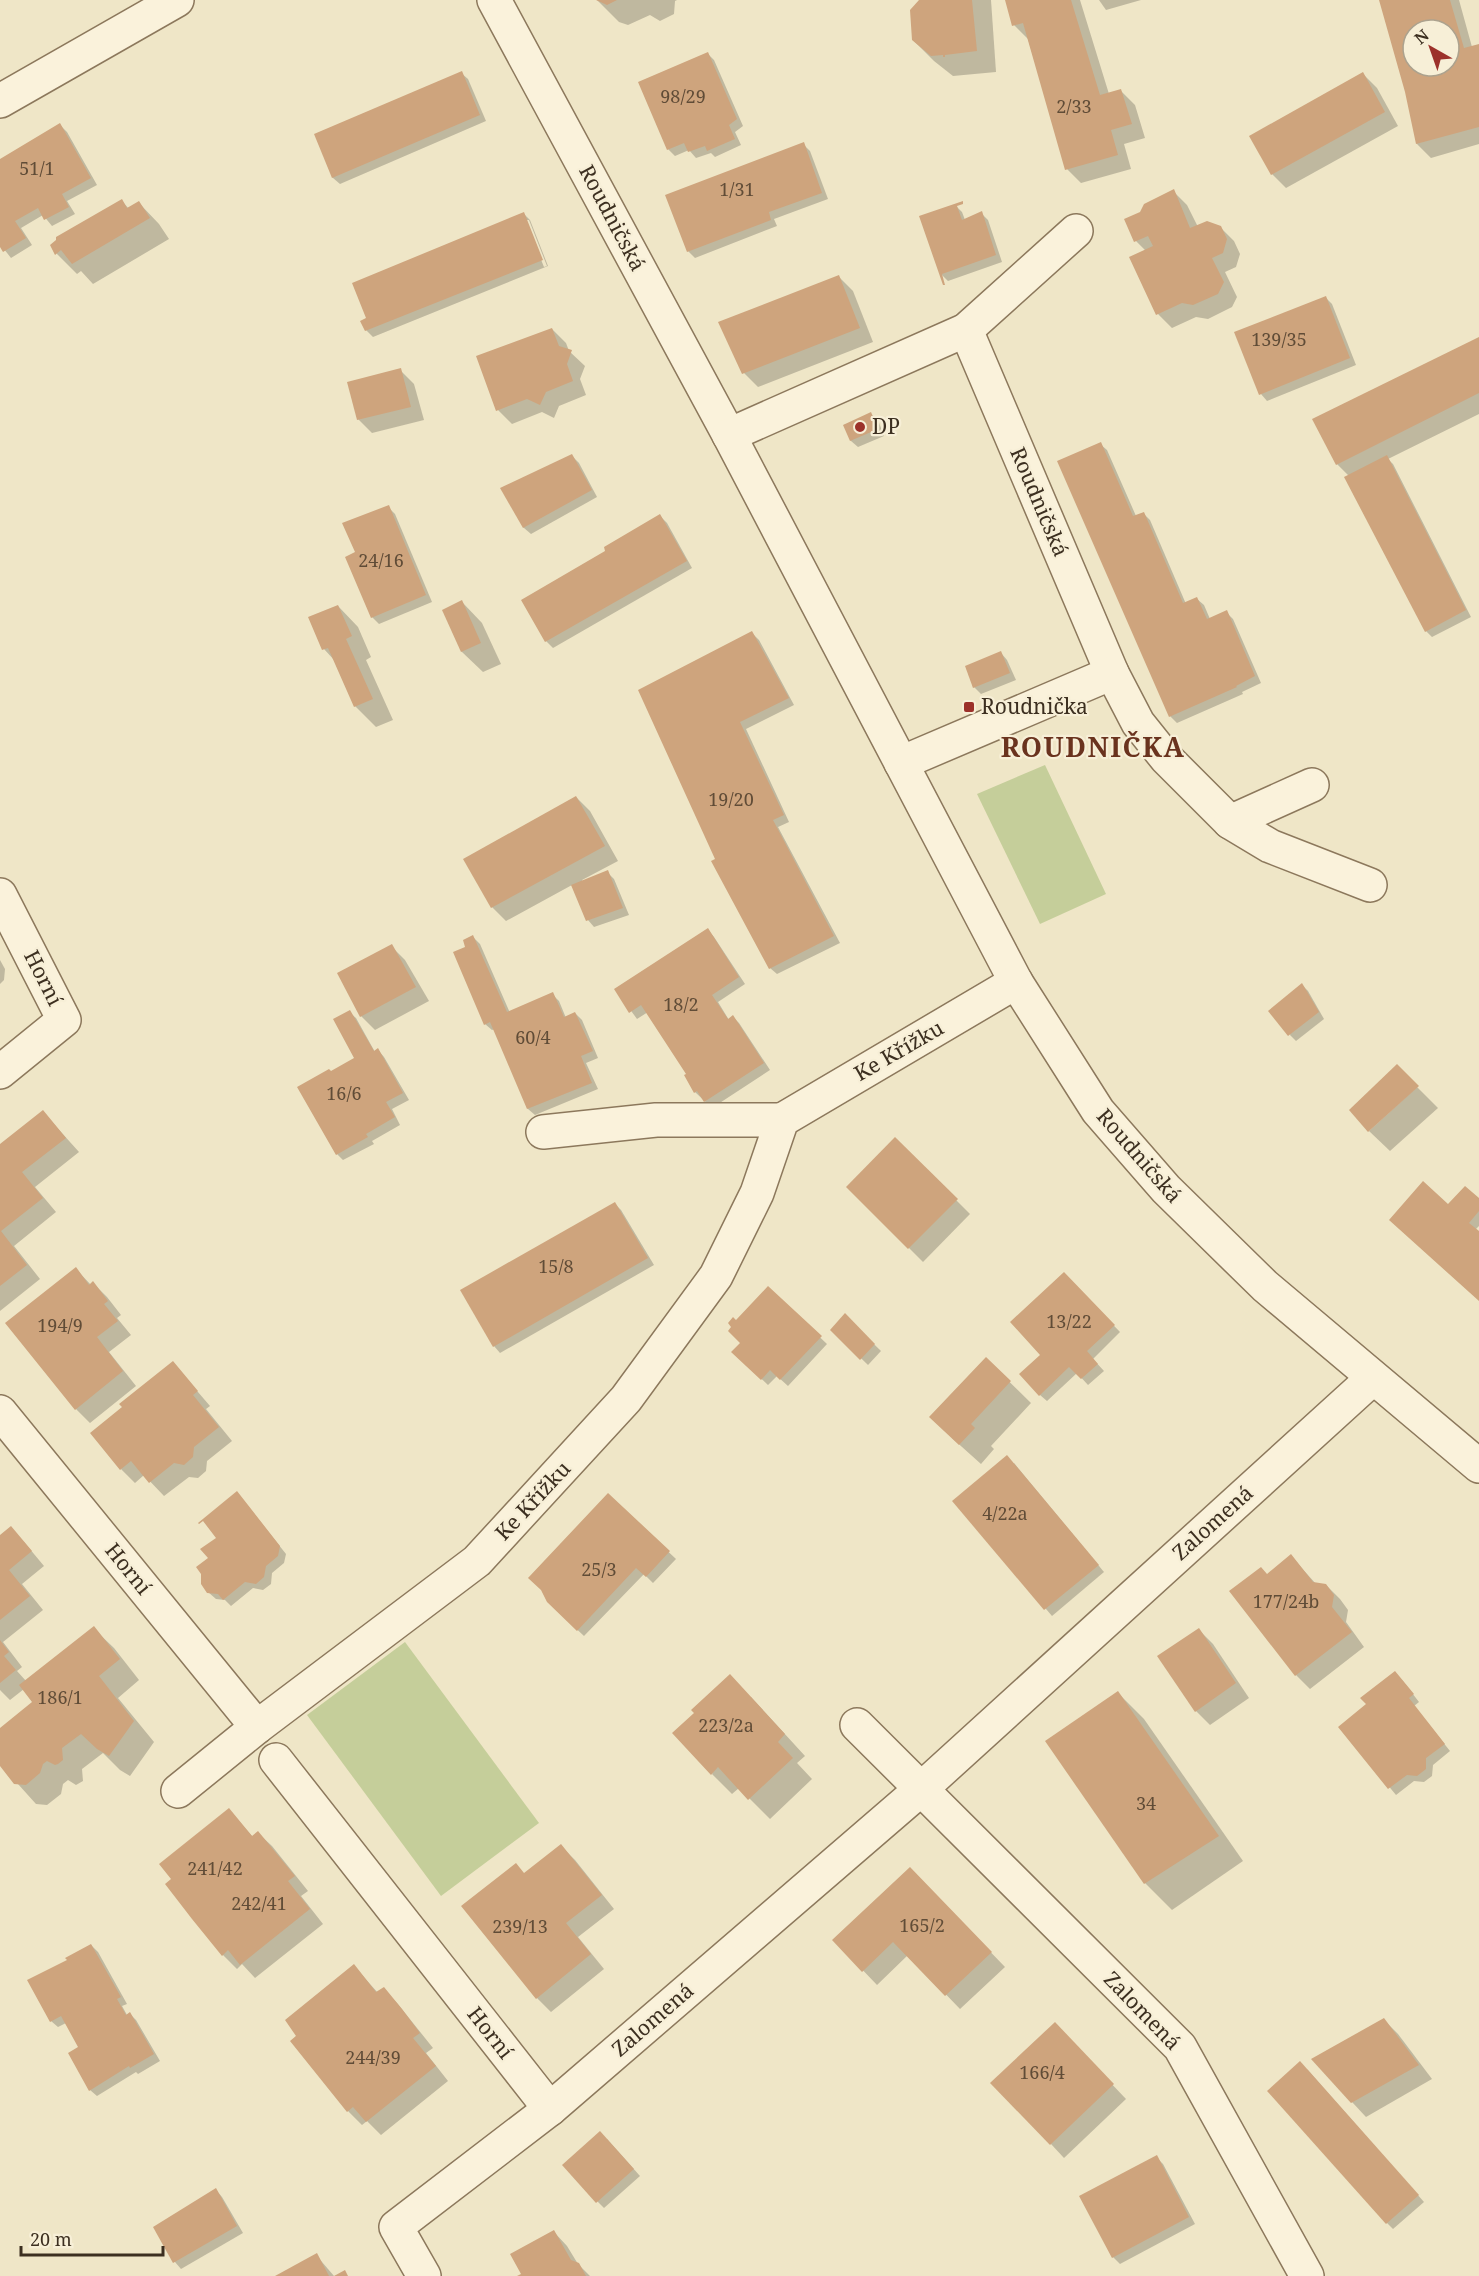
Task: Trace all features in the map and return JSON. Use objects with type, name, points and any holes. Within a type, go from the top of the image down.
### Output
[{"type":"street","points":[[0,101],[177,0]]},
{"type":"street","name":"Roudničská","points":[[494,0],[729,435],[1016,982],[1098,1111],[1166,1189],[1265,1286],[1479,1466]]},
{"type":"street","points":[[729,435],[966,330],[1076,231]]},
{"type":"street","name":"Roudničská","points":[[966,330],[1112,674],[1138,723],[1166,758],[1230,822],[1270,846],[1370,885]]},
{"type":"street","points":[[901,763],[1112,674]]},
{"type":"street","points":[[1230,822],[1312,785]]},
{"type":"street","name":"Horní","points":[[0,895],[64,1020],[0,1071]]},
{"type":"street","name":"Ke Křížku","points":[[178,1791],[257,1726],[477,1561],[626,1399],[716,1276],[757,1193],[782,1120],[1016,982]]},
{"type":"street","points":[[543,1132],[657,1120],[782,1120]]},
{"type":"street","name":"Zalomená","points":[[550,2109],[920,1790],[1373,1378]]},
{"type":"street","name":"Horní","points":[[0,1412],[257,1726]]},
{"type":"street","points":[[857,1725],[920,1790]]},
{"type":"street","name":"Horní","points":[[276,1760],[550,2109]]},
{"type":"street","name":"Zalomená","points":[[920,1790],[1180,2047],[1307,2276]]},
{"type":"street","points":[[424,2276],[396,2227],[550,2109]]},
{"type":"green space","points":[[1045,765],[1106,894],[1040,924],[977,794]]},
{"type":"green space","points":[[405,1642],[539,1823],[441,1896],[307,1715]]},
{"type":"building","points":[[596,0],[617,0],[607,5]]},
{"type":"building","points":[[919,0],[972,0],[977,51],[945,55],[945,57],[943,55],[931,56],[912,40],[910,10]]},
{"type":"building","points":[[1005,0],[1071,0],[1100,95],[1121,89],[1132,124],[1111,130],[1118,155],[1065,170],[1023,23],[1012,26]]},
{"type":"building","points":[[1379,0],[1450,0],[1455,18],[1401,18],[1401,78]]},
{"type":"building","points":[[1461,38],[1464,48],[1479,44],[1479,127],[1416,144],[1401,78],[1461,78]]},
{"type":"building","points":[[708,52],[737,119],[729,125],[735,139],[707,151],[705,146],[688,152],[684,143],[667,150],[638,82]]},
{"type":"building","points":[[462,71],[480,115],[332,178],[314,134]]},
{"type":"building","points":[[1363,72],[1385,112],[1271,175],[1249,136]]},
{"type":"building","points":[[60,123],[91,178],[62,194],[69,207],[44,220],[38,208],[15,221],[26,238],[3,252],[0,247],[0,159]]},
{"type":"building","points":[[804,142],[822,193],[769,212],[771,220],[687,252],[665,195]]},
{"type":"building","points":[[1174,189],[1190,228],[1207,221],[1221,226],[1227,239],[1223,253],[1212,258],[1224,282],[1218,294],[1193,305],[1182,303],[1156,315],[1129,257],[1153,246],[1148,236],[1134,242],[1124,219],[1140,212],[1144,204]]},
{"type":"building","points":[[122,199],[127,208],[139,201],[150,218],[72,264],[61,250],[55,255],[50,245],[56,237]]},
{"type":"building","points":[[963,201],[963,204],[957,206],[962,220],[982,211],[996,255],[942,274],[945,285],[943,285],[919,216]]},
{"type":"building","points":[[524,212],[543,260],[365,331],[360,321],[366,318],[352,283]]},
{"type":"building","points":[[839,275],[860,328],[742,374],[718,322]]},
{"type":"building","points":[[1326,296],[1350,358],[1259,395],[1234,332]]},
{"type":"building","points":[[552,328],[559,346],[572,350],[567,364],[573,381],[546,392],[540,405],[527,399],[496,411],[476,356]]},
{"type":"building","points":[[1479,337],[1479,393],[1336,465],[1312,419]]},
{"type":"building","points":[[401,368],[411,407],[357,420],[347,382]]},
{"type":"building","name":"DP","points":[[871,412],[878,429],[850,441],[843,425]]},
{"type":"building","points":[[1101,442],[1133,516],[1144,512],[1183,603],[1197,597],[1207,619],[1227,610],[1255,676],[1237,687],[1169,717],[1057,461]]},
{"type":"building","points":[[572,454],[592,490],[523,528],[500,488]]},
{"type":"building","points":[[1387,455],[1466,610],[1425,632],[1344,477]]},
{"type":"building","points":[[389,505],[426,595],[371,618],[345,557],[355,552],[342,523]]},
{"type":"building","points":[[660,514],[687,561],[545,642],[521,600],[605,551],[604,547]]},
{"type":"building","points":[[462,600],[481,643],[461,652],[442,610]]},
{"type":"building","points":[[338,605],[352,636],[346,639],[373,699],[354,707],[328,648],[322,650],[308,617]]},
{"type":"building","points":[[752,631],[789,698],[740,722],[784,815],[773,820],[834,936],[769,969],[711,861],[715,859],[638,690]]},
{"type":"building","points":[[1001,651],[1010,673],[973,688],[965,666]]},
{"type":"building","points":[[576,796],[605,846],[491,908],[463,859]]},
{"type":"building","points":[[608,870],[623,908],[586,921],[571,885]]},
{"type":"building","points":[[708,928],[739,977],[712,995],[728,1019],[733,1015],[764,1063],[704,1102],[697,1091],[694,1093],[684,1075],[686,1074],[641,1005],[629,1013],[614,989]]},
{"type":"building","points":[[473,935],[507,1012],[553,992],[564,1017],[575,1012],[593,1051],[581,1056],[592,1083],[527,1109],[490,1022],[484,1025],[453,952],[465,947],[463,940]]},
{"type":"building","points":[[392,944],[416,987],[360,1017],[337,973]]},
{"type":"building","points":[[1302,983],[1319,1012],[1288,1036],[1268,1011]]},
{"type":"building","points":[[350,1010],[374,1051],[378,1048],[403,1093],[386,1102],[395,1117],[366,1134],[368,1137],[336,1155],[297,1087],[354,1058],[333,1019]]},
{"type":"building","points":[[1397,1064],[1419,1086],[1368,1132],[1349,1110]]},
{"type":"building","points":[[43,1110],[66,1138],[22,1172],[43,1198],[1,1231],[27,1265],[0,1286],[0,1144]]},
{"type":"building","points":[[895,1137],[958,1199],[908,1249],[846,1187]]},
{"type":"building","points":[[1423,1181],[1448,1204],[1465,1186],[1479,1198],[1479,1211],[1469,1223],[1479,1231],[1479,1301],[1389,1220]]},
{"type":"building","points":[[615,1202],[648,1258],[493,1347],[460,1290]]},
{"type":"building","points":[[76,1267],[89,1285],[93,1281],[108,1301],[104,1304],[118,1321],[97,1337],[123,1371],[75,1410],[5,1323]]},
{"type":"building","points":[[1064,1272],[1115,1325],[1087,1351],[1098,1364],[1081,1379],[1069,1367],[1039,1396],[1019,1374],[1040,1355],[1010,1322]]},
{"type":"building","points":[[768,1286],[822,1336],[780,1380],[770,1370],[761,1380],[731,1352],[740,1343],[728,1331],[731,1327],[728,1323],[733,1317],[736,1320]]},
{"type":"building","points":[[845,1313],[875,1344],[860,1360],[830,1330]]},
{"type":"building","points":[[986,1357],[1011,1381],[971,1424],[975,1428],[959,1445],[929,1417]]},
{"type":"building","points":[[173,1361],[198,1391],[193,1395],[219,1427],[194,1447],[193,1457],[184,1465],[174,1463],[149,1483],[131,1461],[120,1470],[90,1433],[122,1407],[119,1404]]},
{"type":"building","points":[[1007,1455],[1099,1565],[1044,1610],[952,1501]]},
{"type":"building","points":[[237,1491],[280,1546],[278,1556],[266,1566],[264,1577],[256,1584],[245,1582],[223,1600],[218,1594],[207,1593],[201,1584],[201,1574],[196,1567],[208,1558],[200,1549],[216,1538],[203,1521],[198,1523]]},
{"type":"building","points":[[608,1493],[670,1551],[646,1577],[636,1568],[577,1631],[547,1602],[541,1590],[528,1578]]},
{"type":"building","points":[[11,1526],[32,1551],[9,1570],[30,1596],[0,1620],[0,1535]]},
{"type":"building","points":[[1291,1554],[1313,1582],[1326,1584],[1334,1595],[1332,1607],[1352,1632],[1295,1676],[1229,1591],[1261,1567],[1267,1574]]},
{"type":"building","points":[[94,1626],[120,1659],[99,1676],[134,1721],[109,1756],[97,1749],[81,1734],[62,1748],[63,1760],[58,1764],[47,1761],[43,1764],[40,1773],[26,1785],[14,1784],[0,1766],[0,1728],[32,1702],[19,1685]]},
{"type":"building","points":[[1199,1628],[1236,1683],[1195,1712],[1157,1656]]},
{"type":"building","points":[[0,1640],[9,1652],[4,1656],[16,1670],[0,1683]]},
{"type":"building","points":[[1395,1671],[1414,1694],[1409,1698],[1445,1744],[1426,1758],[1426,1769],[1417,1776],[1407,1775],[1388,1789],[1338,1727],[1366,1704],[1360,1698]]},
{"type":"building","points":[[730,1674],[785,1734],[778,1742],[793,1758],[748,1800],[718,1767],[711,1775],[672,1733],[694,1713],[691,1710]]},
{"type":"building","points":[[1118,1691],[1219,1836],[1144,1884],[1045,1741]]},
{"type":"building","points":[[229,1808],[252,1836],[258,1831],[295,1876],[288,1881],[310,1909],[240,1965],[228,1950],[222,1956],[192,1919],[165,1884],[171,1879],[159,1864]]},
{"type":"building","points":[[561,1844],[602,1895],[566,1923],[591,1954],[536,1999],[461,1906],[516,1863],[524,1873]]},
{"type":"building","points":[[910,1867],[992,1952],[945,1996],[893,1942],[862,1972],[832,1940]]},
{"type":"building","points":[[91,1944],[121,1997],[117,1999],[126,2015],[130,2012],[154,2054],[130,2068],[129,2066],[89,2091],[68,2053],[78,2047],[61,2016],[50,2022],[27,1980],[67,1960],[65,1958]]},
{"type":"building","points":[[354,1964],[376,1992],[384,1987],[402,2009],[420,2033],[413,2038],[436,2066],[366,2122],[353,2107],[347,2112],[290,2041],[296,2036],[285,2020]]},
{"type":"building","points":[[1384,2018],[1419,2065],[1351,2103],[1311,2059]]},
{"type":"building","points":[[1055,2022],[1114,2084],[1050,2145],[990,2083]]},
{"type":"building","points":[[1300,2061],[1419,2195],[1386,2224],[1267,2091]]},
{"type":"building","points":[[600,2131],[634,2169],[596,2203],[562,2165]]},
{"type":"building","points":[[1157,2155],[1189,2217],[1112,2258],[1079,2196]]},
{"type":"building","points":[[216,2188],[237,2226],[173,2263],[153,2227]]},
{"type":"building","points":[[554,2230],[571,2260],[579,2263],[586,2276],[517,2276],[521,2274],[510,2254]]},
{"type":"building","points":[[317,2253],[329,2276],[275,2276]]},
{"type":"building","points":[[345,2270],[348,2276],[334,2276]]},
{"type":"place","name":"DP","points":[[860,427]]},
{"type":"place","name":"Roudnička","points":[[969,707]]},
{"type":"district","name":"ROUDNIČKA","points":[[1093,748]]}]
